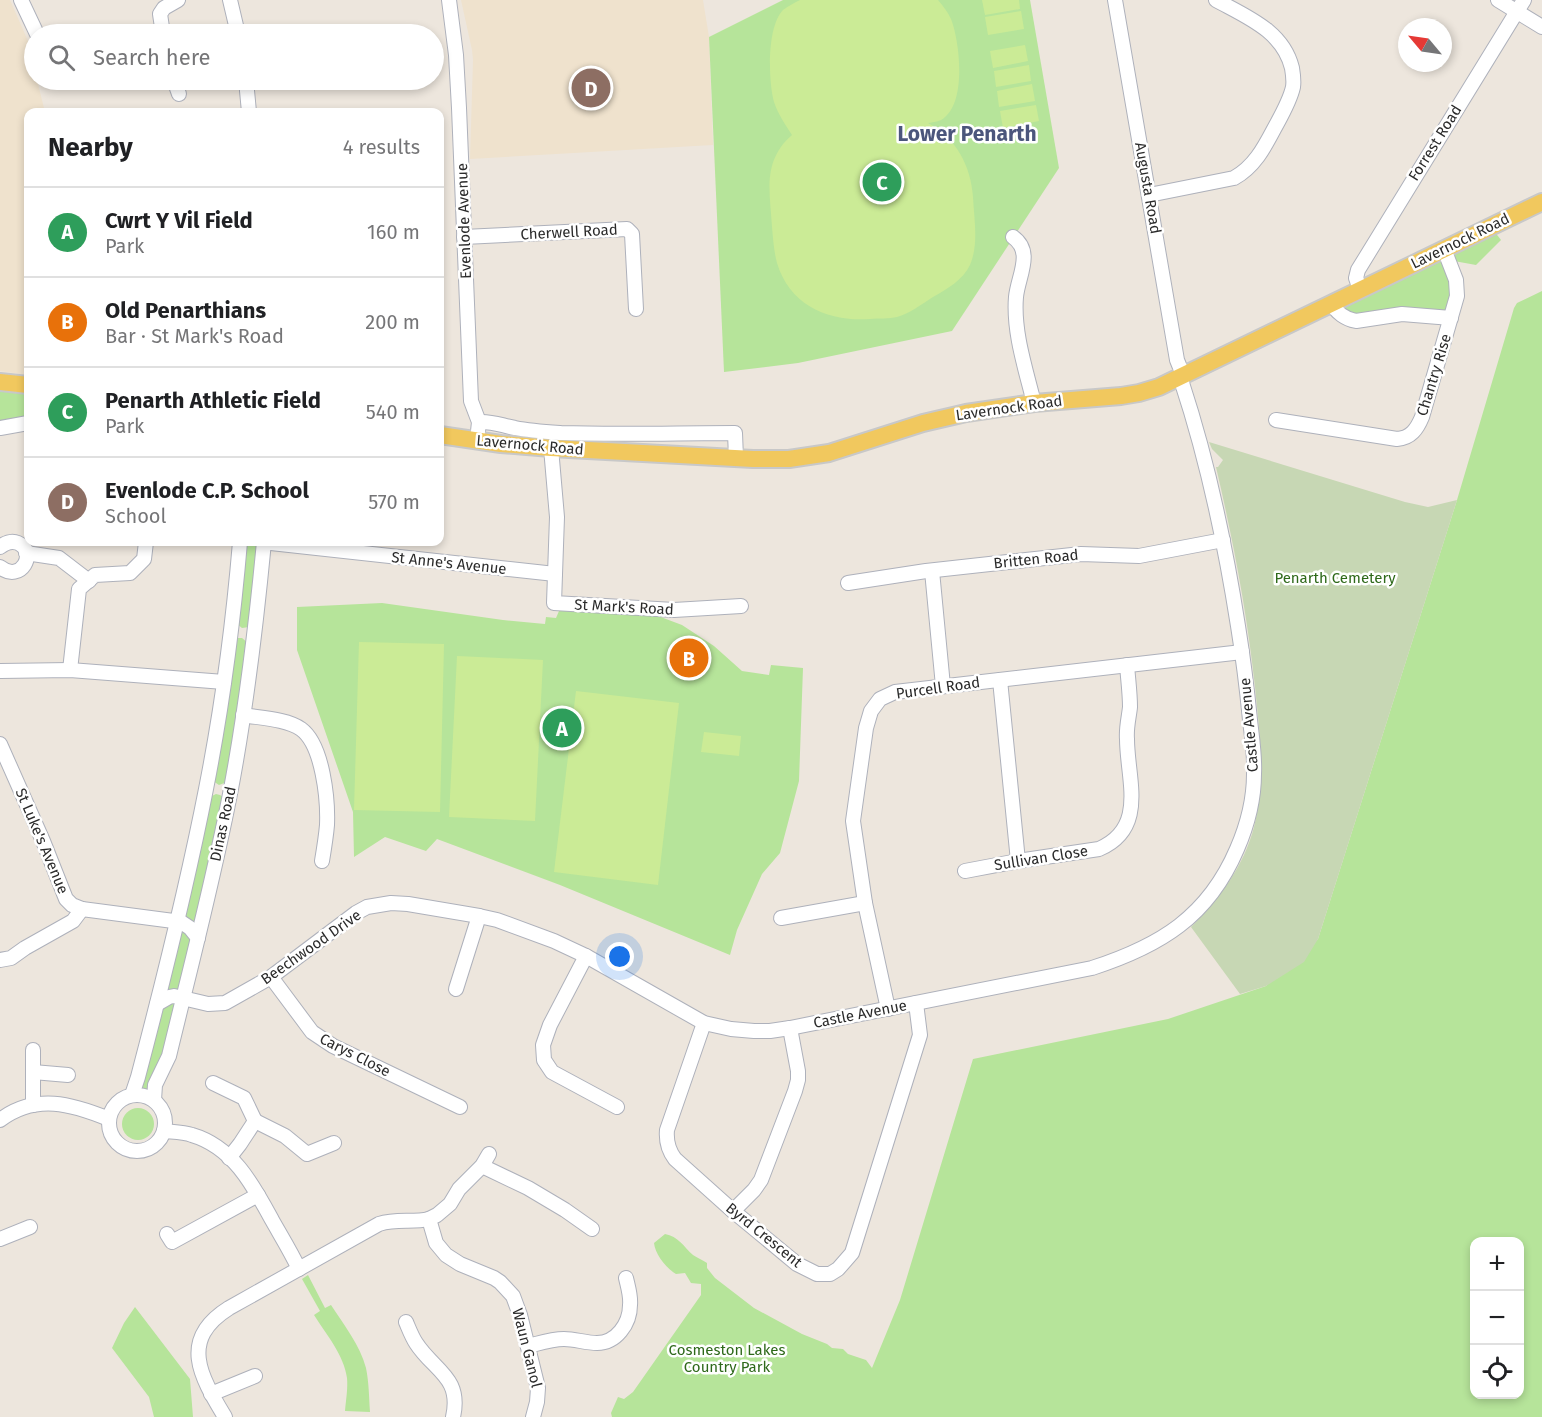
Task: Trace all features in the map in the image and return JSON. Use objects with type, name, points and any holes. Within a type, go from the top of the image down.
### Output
[{"type":"main road","name":"Lavernock Road","points":[[444,436],[551,448],[789,459],[829,453],[947,417],[1034,403],[1129,395],[1150,390],[1181,376],[1542,202]]},
{"type":"main road","points":[[0,382],[24,385]]},
{"type":"street","points":[[21,0],[32,24]]},
{"type":"street","points":[[161,24],[160,14],[164,8],[178,0]]},
{"type":"street","points":[[230,0],[236,24]]},
{"type":"street","name":"Evenlode Avenue","points":[[449,0],[457,76],[471,401],[479,422],[477,441]]},
{"type":"street","name":"Augusta Road","points":[[1114,0],[1181,376]]},
{"type":"street","points":[[1149,195],[1234,178],[1243,172],[1260,154],[1292,90],[1293,73],[1285,50],[1264,27],[1216,0]]},
{"type":"street","points":[[1498,0],[1520,6],[1542,27]]},
{"type":"street","name":"Forrest Road","points":[[1360,289],[1356,278],[1358,270],[1520,6]]},
{"type":"street","points":[[178,90],[179,94]]},
{"type":"street","points":[[247,90],[249,108]]},
{"type":"street","name":"Cherwell Road","points":[[464,237],[627,229],[632,234],[636,309]]},
{"type":"street","points":[[1013,237],[1023,247],[1025,258],[1017,290],[1016,315],[1022,355],[1034,403]]},
{"type":"street","name":"Chantry Rise","points":[[1276,420],[1397,439],[1407,436],[1418,427],[1457,296],[1456,280],[1444,249]]},
{"type":"street","points":[[1332,303],[1341,314],[1356,321],[1402,314],[1451,318]]},
{"type":"street","name":"Castle Avenue","points":[[704,1023],[731,1029],[770,1031],[1073,973],[1114,961],[1162,938],[1196,913],[1218,887],[1237,849],[1248,817],[1253,791],[1254,758],[1242,652],[1223,540],[1207,470],[1181,376]]},
{"type":"street","points":[[479,422],[560,433],[668,435],[735,433],[736,458]]},
{"type":"street","points":[[0,428],[24,424]]},
{"type":"street","name":"St Mark's Road","points":[[551,448],[557,517],[554,603],[674,610],[741,606]]},
{"type":"street","name":"Britten Road","points":[[848,583],[926,571],[1088,554],[1139,556],[1223,540]]},
{"type":"street","points":[[0,547],[7,542],[17,543],[26,553],[26,563],[19,571],[9,572],[0,567]]},
{"type":"street","points":[[70,670],[79,590],[95,575],[130,573],[144,559],[146,546]]},
{"type":"street","name":"Dinas Road","points":[[132,1095],[177,922],[206,788],[231,632],[240,546]]},
{"type":"street","name":"Dinas Road","points":[[154,1100],[155,1085],[169,1056],[230,792],[266,546]]},
{"type":"street","name":"St Anne's Avenue","points":[[303,546],[555,574]]},
{"type":"street","points":[[26,553],[59,558],[89,581]]},
{"type":"street","points":[[932,571],[943,686]]},
{"type":"street","points":[[231,632],[255,635]]},
{"type":"street","name":"Purcell Road","points":[[888,1009],[852,821],[866,728],[874,705],[880,699],[895,692],[1242,652]]},
{"type":"street","name":"Sullivan Close","points":[[965,871],[1099,849],[1116,840],[1130,818],[1132,799],[1126,738],[1130,706],[1127,665]]},
{"type":"street","points":[[0,671],[70,670],[224,682]]},
{"type":"street","points":[[1000,680],[1018,861]]},
{"type":"street","points":[[243,715],[295,725],[302,729],[312,742],[322,773],[326,801],[327,828],[322,861]]},
{"type":"street","name":"St Luke's Avenue","points":[[0,744],[66,899],[72,905],[82,909],[177,922]]},
{"type":"street","points":[[206,788],[230,792]]},
{"type":"street","name":"Beechwood Drive","points":[[183,999],[208,1004],[225,1003],[272,977],[356,913],[368,907],[391,903],[479,916],[554,941],[586,956],[704,1023]]},
{"type":"street","points":[[781,918],[866,903]]},
{"type":"street","points":[[0,960],[11,958],[73,921],[82,909]]},
{"type":"street","points":[[456,989],[479,916]]},
{"type":"street","points":[[177,922],[190,928],[198,938]]},
{"type":"street","points":[[586,956],[550,1025],[543,1045],[543,1060],[552,1072],[617,1107]]},
{"type":"street","name":"Carys Close","points":[[272,977],[312,1032],[319,1038],[460,1107]]},
{"type":"street","points":[[157,1004],[169,997],[179,996],[183,999]]},
{"type":"street","name":"Byrd Crescent","points":[[704,1023],[669,1122],[666,1137],[670,1153],[733,1211],[797,1264],[817,1274],[830,1274],[838,1269],[852,1253],[920,1035],[916,1004]]},
{"type":"street","points":[[733,1211],[761,1180],[795,1091],[798,1071],[790,1028]]},
{"type":"street","points":[[33,1050],[33,1105]]},
{"type":"street","points":[[33,1072],[68,1075]]},
{"type":"street","points":[[213,1083],[244,1098],[255,1121],[285,1136],[307,1154],[334,1143]]},
{"type":"street","points":[[140,1094],[154,1100],[164,1114],[164,1131],[160,1138],[155,1144],[140,1150],[124,1148],[113,1137],[110,1130],[113,1108],[125,1097],[132,1095],[140,1094]]},
{"type":"street","points":[[0,1120],[21,1108],[58,1103],[74,1106],[110,1119]]},
{"type":"street","points":[[229,1158],[255,1121]]},
{"type":"street","points":[[164,1131],[191,1135],[214,1146],[246,1175],[300,1269]]},
{"type":"street","points":[[225,1417],[202,1374],[198,1354],[207,1327],[218,1315],[379,1224],[398,1220],[429,1219],[437,1215],[450,1204],[459,1189],[486,1160],[592,1229]]},
{"type":"street","points":[[167,1234],[172,1242],[258,1195]]},
{"type":"street","name":"Waun Ganol","points":[[429,1219],[436,1243],[446,1255],[460,1264],[494,1278],[507,1289],[517,1306],[538,1388],[533,1417]]},
{"type":"street","points":[[0,1239],[30,1227]]},
{"type":"street","points":[[528,1346],[558,1339],[595,1343],[611,1340],[624,1327],[631,1308],[626,1278]]},
{"type":"street","points":[[406,1322],[416,1343],[447,1377],[451,1385],[455,1405],[453,1417]]},
{"type":"street","points":[[212,1394],[255,1376]]},
{"type":"shaded area","points":[[0,0],[10,0],[24,32],[24,90],[40,90],[44,108],[24,108],[24,374],[0,371]]},
{"type":"shaded area","points":[[461,0],[703,0],[709,37],[713,145],[470,159],[473,60]]},
{"type":"green space","points":[[783,0],[1030,0],[1059,168],[952,331],[798,363],[724,372],[709,37]]},
{"type":"green space","points":[[800,0],[938,0],[951,19],[959,56],[956,98],[952,109],[945,117],[928,123],[938,129],[954,145],[969,174],[975,223],[973,257],[967,270],[954,284],[911,311],[897,317],[855,319],[826,314],[801,300],[791,290],[777,263],[772,227],[770,178],[776,155],[792,135],[774,102],[770,54],[778,18],[783,10]]},
{"type":"green space","points":[[982,0],[1019,0],[1020,9],[985,15]]},
{"type":"green space","points":[[1021,11],[1024,29],[988,35],[985,17]]},
{"type":"green space","points":[[1025,45],[1028,61],[993,68],[990,51]]},
{"type":"green space","points":[[1029,65],[1031,81],[996,87],[994,71]]},
{"type":"green space","points":[[1032,84],[1035,101],[999,107],[997,91]]},
{"type":"green space","points":[[1036,105],[1039,121],[1003,128],[1000,111]]},
{"type":"green space","points":[[1494,231],[1501,240],[1476,265],[1454,261],[1454,251]]},
{"type":"green space","points":[[1436,259],[1443,260],[1453,292],[1446,311],[1357,317],[1343,310],[1342,305]]},
{"type":"green space","name":"Cosmeston Lakes Country Park","points":[[1542,291],[1542,1417],[612,1417],[611,1413],[618,1397],[624,1399],[633,1392],[701,1295],[701,1284],[691,1283],[685,1273],[676,1274],[659,1256],[654,1243],[665,1234],[677,1239],[693,1255],[707,1263],[707,1268],[715,1278],[754,1308],[832,1348],[843,1349],[848,1354],[866,1360],[872,1368],[900,1300],[973,1059],[1168,1019],[1266,986],[1318,939],[1457,500],[1517,303]]},
{"type":"green space","points":[[0,387],[24,390],[24,419],[0,422]]},
{"type":"green space","name":"Penarth Cemetery","points":[[1209,442],[1405,502],[1428,507],[1457,500],[1318,939],[1304,962],[1266,986],[1240,994],[1191,927],[1221,893],[1244,855],[1258,809],[1261,774],[1259,723],[1248,631],[1234,549],[1216,467],[1223,460],[1212,449]]},
{"type":"green space","points":[[243,546],[259,546],[249,627],[242,628],[237,624]]},
{"type":"green space","points":[[382,603],[545,624],[546,617],[556,618],[562,609],[650,613],[682,625],[714,646],[742,671],[769,675],[771,665],[803,668],[799,781],[780,853],[762,874],[737,930],[730,955],[560,885],[437,839],[426,851],[385,837],[354,857],[353,812],[297,650],[297,607]]},
{"type":"green space","points":[[238,638],[248,643],[227,782],[219,785],[213,781],[235,640]]},
{"type":"green space","points":[[359,642],[444,644],[440,812],[354,810]]},
{"type":"green space","points":[[457,656],[543,660],[535,821],[449,817]]},
{"type":"green space","points":[[576,691],[679,703],[658,885],[554,872]]},
{"type":"green space","points":[[704,732],[741,736],[739,756],[701,752]]},
{"type":"green space","points":[[216,794],[223,797],[197,925],[183,919],[210,797]]},
{"type":"green space","points":[[180,927],[192,936],[181,992],[164,993]]},
{"type":"green space","points":[[178,999],[169,1042],[149,1090],[140,1088],[161,1009]]},
{"type":"green space","points":[[138,1108],[150,1112],[154,1124],[150,1136],[138,1140],[126,1136],[122,1124],[126,1112]]},
{"type":"green space","points":[[308,1275],[325,1308],[331,1305],[360,1351],[367,1374],[370,1412],[345,1411],[347,1378],[345,1369],[334,1345],[314,1315],[320,1311],[302,1279]]},
{"type":"green space","points":[[135,1307],[190,1379],[193,1417],[154,1417],[149,1397],[112,1348]]},
{"type":"place","name":"Evenlode C.P. School","points":[[591,88]]},
{"type":"place","name":"Penarth Athletic Field","points":[[882,182]]},
{"type":"place","name":"Old Penarthians","points":[[689,658]]},
{"type":"place","name":"Cwrt Y Vil Field","points":[[562,728]]},
{"type":"district","name":"Lower Penarth","points":[[967,134]]}]
